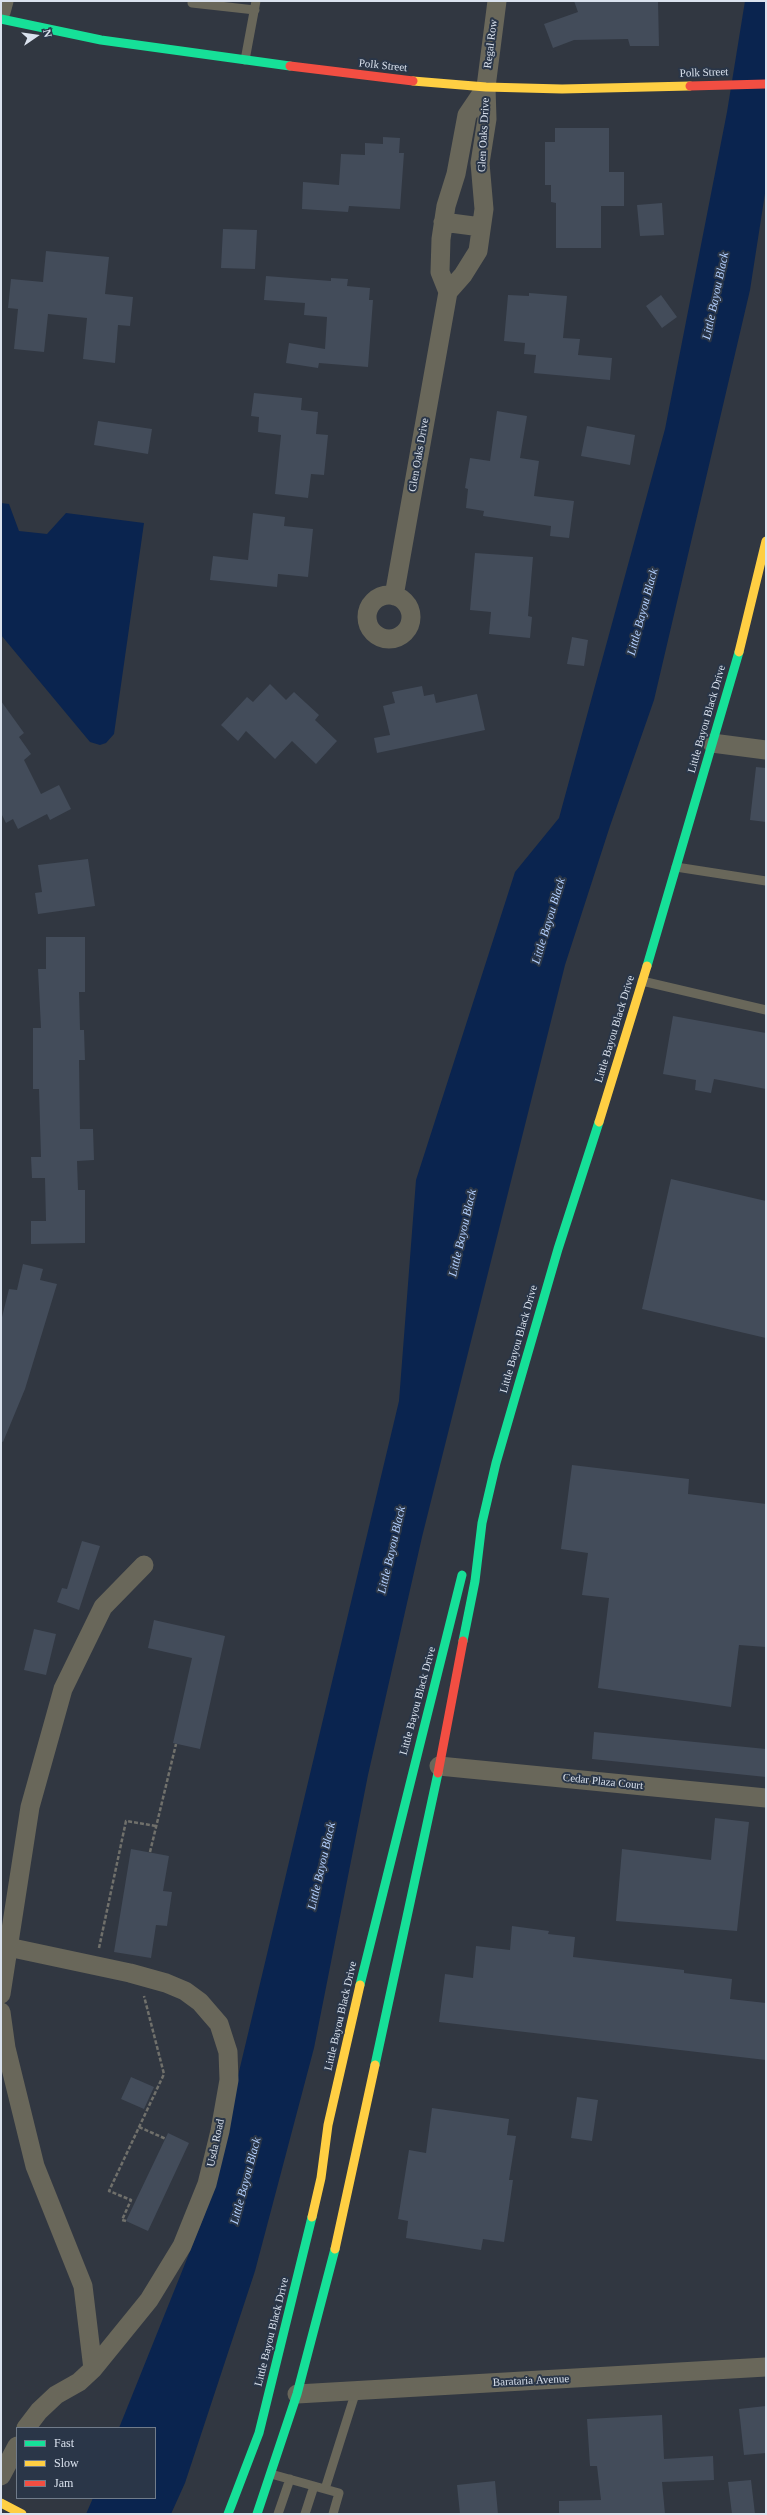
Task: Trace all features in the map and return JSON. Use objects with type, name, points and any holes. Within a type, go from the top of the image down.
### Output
[{"type":"main road","name":"Polk Street","points":[[1,19],[101,40],[383,79],[486,87],[562,89],[766,84]]},
{"type":"main road","name":"Little Bayou Black Drive","points":[[257,2514],[297,2394],[338,2233],[439,1766],[475,1581],[482,1523],[496,1463],[558,1249],[617,1068],[676,867],[741,644],[766,541]]},
{"type":"main road","name":"Little Bayou Black Drive","points":[[228,2514],[260,2433],[288,2322],[321,2178],[328,2125],[382,1886],[467,1560],[482,1523]]},
{"type":"main road","points":[[1,2502],[22,2514]]},
{"type":"street","points":[[1,12],[4,1]]},
{"type":"street","name":"Regal Row","points":[[486,87],[497,1]]},
{"type":"street","name":"Glen Oaks Drive","points":[[448,292],[440,272],[441,239],[444,222],[456,174],[467,115],[486,87]]},
{"type":"street","name":"Glen Oaks Drive","points":[[394,596],[448,292],[462,275],[478,251],[484,209],[480,163],[487,118],[486,87]]},
{"type":"street","points":[[444,222],[481,227]]},
{"type":"street","points":[[712,743],[766,750]]},
{"type":"street","points":[[1,1994],[30,1807],[63,1690],[103,1608],[144,1566]]},
{"type":"street","name":"Cedar Plaza Court","points":[[439,1766],[766,1798]]},
{"type":"street","name":"Usda Road","points":[[8,1947],[139,1976],[185,1991],[205,2008],[219,2024],[228,2052],[229,2080],[220,2132],[207,2184],[182,2246],[149,2300],[92,2369],[79,2382],[56,2395],[39,2411],[27,2427]]},
{"type":"street","points":[[1,2012],[6,2048],[35,2166],[83,2286],[92,2369]]},
{"type":"street","name":"Barataria Avenue","points":[[297,2394],[766,2367]]},
{"type":"street","points":[[1,2476],[16,2448]]},
{"type":"lane","points":[[192,3],[255,6],[245,60]]},
{"type":"lane","points":[[676,867],[766,881]]},
{"type":"lane","points":[[642,981],[766,1010]]},
{"type":"lane","points":[[325,2489],[356,2391]]},
{"type":"lane","points":[[271,2474],[339,2493],[333,2514]]},
{"type":"lane","points":[[278,2514],[290,2479]]},
{"type":"lane","points":[[305,2514],[314,2486]]},
{"type":"path","points":[[150,1852],[176,1744]]},
{"type":"path","points":[[95,1966],[126,1820],[156,1826]]},
{"type":"path","points":[[126,2221],[122,2220],[131,2200],[109,2191],[164,2074],[139,1976]]},
{"type":"path","points":[[139,2127],[166,2139]]},
{"type":"water","name":"Little Bayou Black","points":[[745,1],[766,1],[766,187],[750,290],[654,700],[610,826],[565,965],[422,1537],[368,1775],[314,2048],[255,2271],[185,2483],[171,2514],[86,2514],[93,2499],[156,2499],[156,2427],[119,2427],[205,2214],[399,1401],[416,1180],[515,872],[559,818],[665,429],[727,112]]},
{"type":"water","points":[[1,503],[9,504],[19,531],[47,534],[66,513],[144,523],[114,734],[106,743],[100,745],[90,742],[1,635]]},
{"type":"building","points":[[574,1],[658,1],[659,46],[630,46],[628,39],[574,40],[553,48],[544,24],[578,12]]},
{"type":"building","points":[[555,128],[609,128],[609,172],[624,172],[624,206],[601,206],[601,248],[556,248],[556,203],[551,202],[551,185],[545,185],[545,142],[555,142]]},
{"type":"building","points":[[383,137],[400,138],[399,153],[404,153],[400,209],[349,206],[348,212],[302,209],[303,182],[339,185],[341,154],[365,155],[365,143],[383,144]]},
{"type":"building","points":[[662,203],[664,235],[640,236],[637,205]]},
{"type":"building","points":[[223,229],[257,230],[255,269],[221,268]]},
{"type":"building","points":[[46,251],[109,257],[105,294],[133,297],[130,326],[118,325],[115,363],[83,359],[87,318],[48,314],[44,352],[14,349],[18,309],[8,308],[11,279],[43,282]]},
{"type":"building","points":[[266,276],[331,281],[331,278],[348,279],[347,286],[370,288],[369,300],[373,300],[368,367],[319,363],[318,368],[286,363],[289,343],[325,349],[327,317],[304,315],[305,303],[264,300]]},
{"type":"building","points":[[529,293],[567,296],[563,338],[580,339],[578,355],[612,358],[610,380],[534,373],[536,355],[524,354],[525,343],[504,341],[508,295],[529,296]]},
{"type":"building","points":[[661,295],[677,317],[662,328],[646,306]]},
{"type":"building","points":[[254,393],[302,398],[301,410],[318,412],[316,434],[328,435],[324,475],[311,474],[308,498],[275,494],[281,435],[258,432],[259,417],[251,416]]},
{"type":"building","points":[[497,411],[527,416],[520,458],[539,461],[534,496],[574,501],[569,538],[550,536],[551,526],[483,516],[484,511],[466,508],[468,489],[465,488],[470,458],[490,461]]},
{"type":"building","points":[[98,421],[152,429],[148,454],[94,445]]},
{"type":"building","points":[[587,426],[635,435],[630,465],[581,456]]},
{"type":"building","points":[[253,513],[285,517],[284,526],[313,529],[308,577],[278,574],[277,587],[210,580],[213,556],[248,560]]},
{"type":"building","points":[[475,553],[533,557],[528,616],[532,617],[530,638],[489,634],[491,612],[470,610]]},
{"type":"building","points":[[572,637],[588,640],[584,666],[567,664]]},
{"type":"building","points":[[270,684],[286,700],[294,692],[319,715],[315,720],[337,741],[316,764],[292,741],[275,759],[246,731],[238,741],[221,725],[247,697],[253,702]]},
{"type":"building","points":[[422,686],[424,696],[434,694],[436,703],[477,694],[485,730],[377,753],[374,738],[390,735],[383,706],[395,703],[392,692]]},
{"type":"building","points":[[1,701],[24,733],[19,737],[31,754],[24,760],[41,794],[59,785],[71,809],[50,820],[47,814],[18,829],[13,819],[6,823],[1,813]]},
{"type":"building","points":[[756,767],[766,768],[766,822],[750,820]]},
{"type":"building","points":[[88,859],[95,906],[38,914],[35,893],[42,892],[38,865]]},
{"type":"building","points":[[46,937],[85,937],[85,992],[79,992],[80,1030],[84,1030],[85,1060],[79,1060],[80,1129],[93,1129],[94,1160],[77,1161],[78,1190],[85,1190],[85,1243],[31,1244],[31,1221],[46,1221],[45,1178],[32,1178],[31,1157],[41,1157],[39,1089],[33,1089],[33,1028],[41,1028],[38,969],[46,969]]},
{"type":"building","points":[[673,1016],[766,1033],[766,1089],[714,1079],[711,1093],[695,1090],[696,1080],[663,1074]]},
{"type":"building","points":[[671,1179],[766,1201],[766,1338],[642,1309]]},
{"type":"building","points":[[23,1264],[43,1269],[40,1280],[57,1284],[25,1389],[3,1442],[1,1441],[1,1321],[9,1289],[17,1290]]},
{"type":"building","points":[[572,1465],[689,1479],[688,1494],[766,1504],[766,1647],[739,1645],[731,1707],[598,1688],[609,1598],[582,1595],[588,1553],[561,1549]]},
{"type":"building","points":[[82,1541],[100,1546],[79,1610],[57,1602],[62,1588],[67,1589]]},
{"type":"building","points":[[154,1620],[225,1636],[200,1749],[173,1743],[192,1658],[148,1648]]},
{"type":"building","points":[[34,1629],[56,1634],[46,1675],[24,1670]]},
{"type":"building","points":[[594,1732],[766,1749],[766,1777],[592,1759]]},
{"type":"building","points":[[715,1818],[749,1822],[737,1931],[616,1921],[622,1849],[711,1860]]},
{"type":"building","points":[[131,1849],[169,1856],[163,1891],[172,1892],[167,1926],[156,1925],[151,1958],[114,1952]]},
{"type":"building","points":[[512,1926],[549,1931],[548,1934],[575,1937],[573,1957],[684,1970],[684,1973],[732,1979],[730,1999],[766,2003],[766,2060],[439,2022],[445,1974],[473,1978],[476,1946],[510,1950]]},
{"type":"building","points":[[131,2077],[154,2087],[144,2109],[121,2099]]},
{"type":"building","points":[[577,2097],[598,2100],[592,2141],[571,2138]]},
{"type":"building","points":[[432,2108],[509,2119],[507,2135],[516,2136],[509,2180],[513,2180],[504,2242],[483,2239],[481,2250],[406,2238],[408,2221],[398,2219],[409,2150],[426,2153]]},
{"type":"building","points":[[168,2133],[189,2143],[148,2231],[126,2221]]},
{"type":"building","points":[[766,2406],[766,2453],[744,2455],[739,2409]]},
{"type":"building","points":[[662,2415],[664,2459],[713,2456],[714,2480],[662,2482],[665,2514],[559,2514],[559,2501],[601,2500],[597,2466],[590,2466],[587,2419]]},
{"type":"building","points":[[751,2480],[755,2514],[732,2514],[728,2482]]},
{"type":"building","points":[[495,2481],[498,2514],[460,2514],[457,2485]]},
{"type":"traffic: fast","points":[[1,19],[101,40],[290,66]]},
{"type":"traffic: fast","points":[[647,966],[739,652]]},
{"type":"traffic: fast","points":[[463,1641],[475,1581],[482,1523],[496,1463],[558,1249],[599,1122]]},
{"type":"traffic: fast","points":[[360,1985],[462,1575]]},
{"type":"traffic: fast","points":[[375,2065],[438,1773]]},
{"type":"traffic: fast","points":[[228,2514],[259,2433],[312,2217]]},
{"type":"traffic: fast","points":[[257,2514],[297,2394],[335,2249]]},
{"type":"traffic: slow","points":[[413,81],[486,87],[562,89],[690,86]]},
{"type":"traffic: slow","points":[[739,652],[766,541]]},
{"type":"traffic: slow","points":[[599,1122],[647,966]]},
{"type":"traffic: slow","points":[[312,2217],[321,2178],[328,2125],[360,1985]]},
{"type":"traffic: slow","points":[[335,2249],[375,2065]]},
{"type":"traffic: slow","points":[[1,2503],[22,2514]]},
{"type":"traffic: jam","points":[[290,66],[413,81]]},
{"type":"traffic: jam","points":[[690,86],[766,84]]},
{"type":"traffic: jam","points":[[438,1773],[463,1641]]}]
